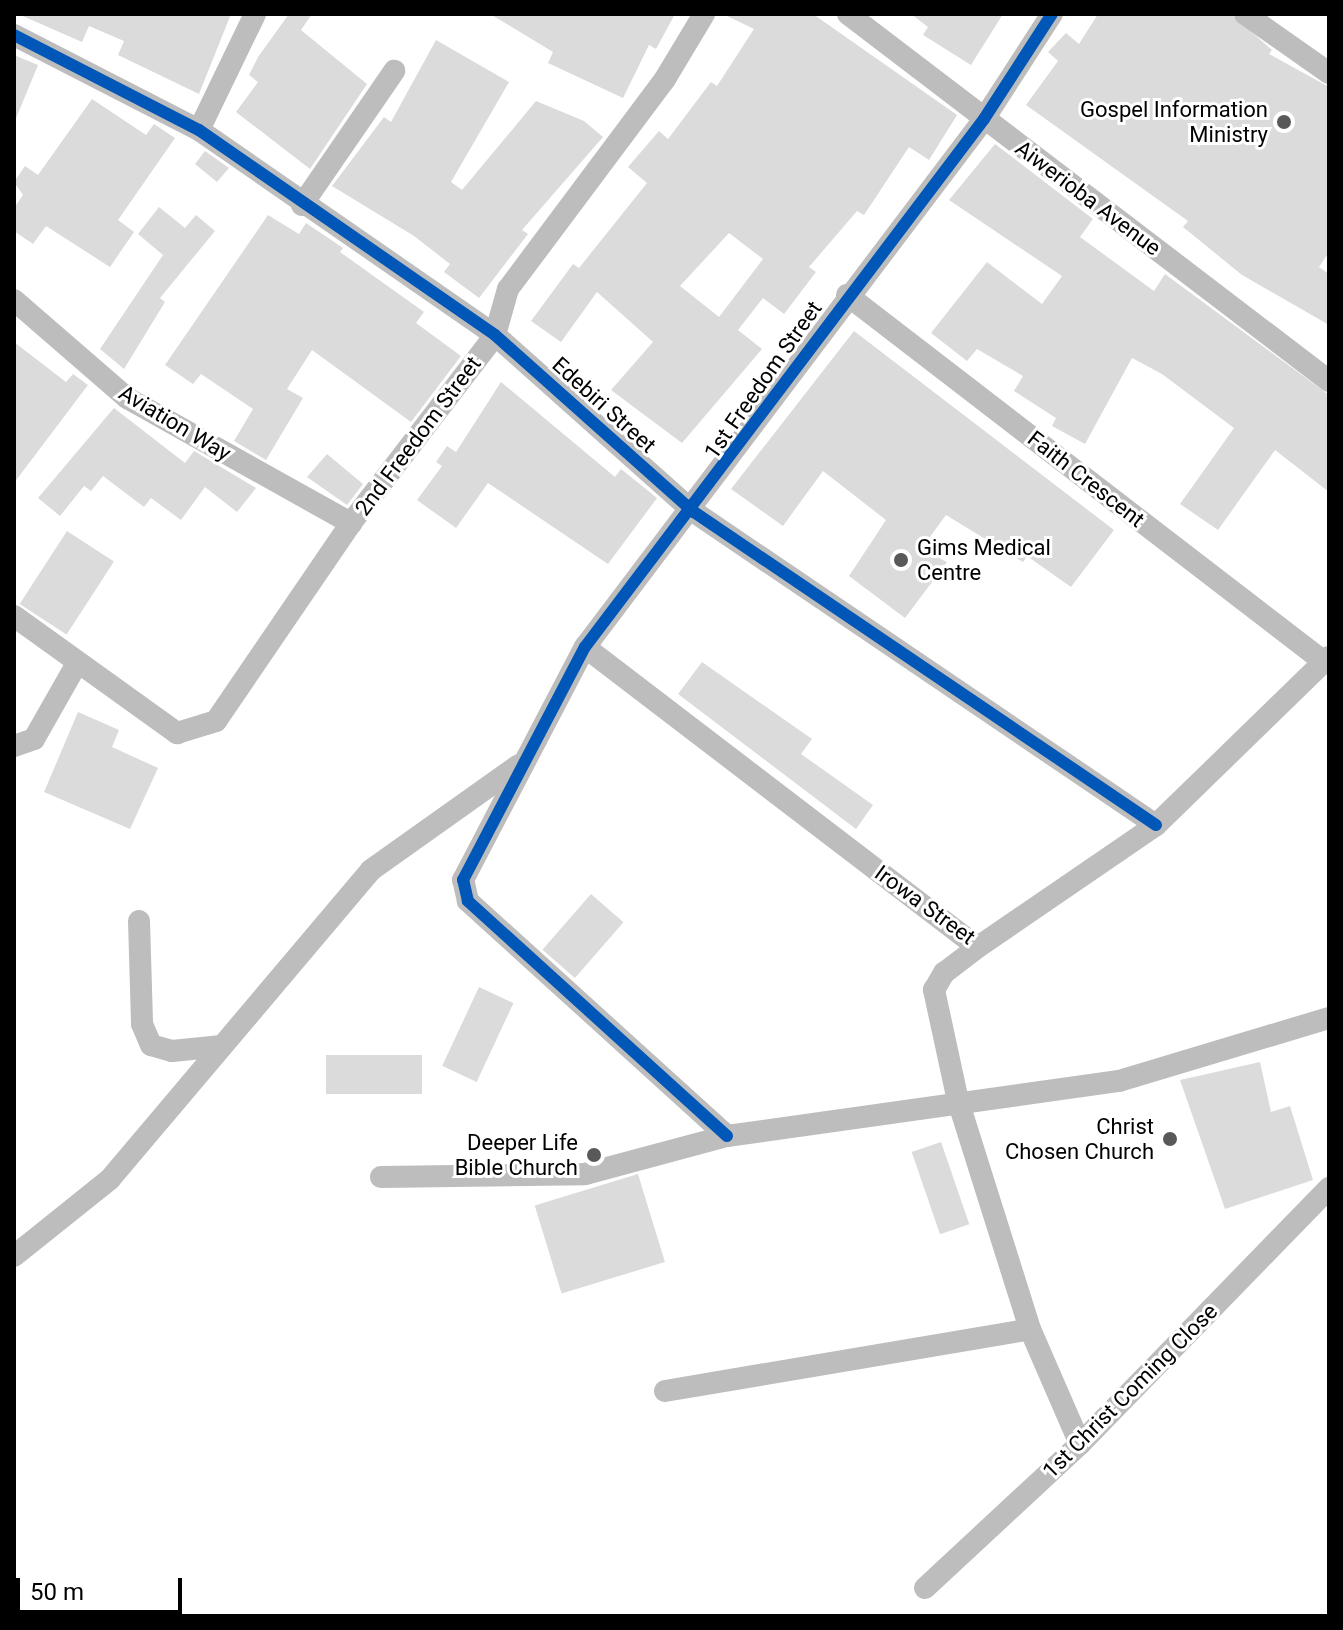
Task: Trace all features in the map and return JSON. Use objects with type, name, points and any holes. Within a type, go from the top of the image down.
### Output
[{"type":"street","points":[[199,130],[255,14]]},
{"type":"street","name":"2nd Freedom Street","points":[[76,665],[177,733],[216,721],[351,523],[495,335],[508,289],[665,79],[704,14]]},
{"type":"street","name":"Aiwerioba Avenue","points":[[848,14],[1329,381]]},
{"type":"street","name":"1st Freedom Street","points":[[727,1136],[468,901],[463,880],[471,859],[585,647],[694,512],[847,295],[984,119],[1052,14]]},
{"type":"street","points":[[1245,14],[1329,73]]},
{"type":"street","name":"Edebiri Street","points":[[14,35],[199,130],[302,205],[495,335],[694,512],[1156,825]]},
{"type":"street","points":[[302,205],[394,71]]},
{"type":"street","name":"Faith Crescent","points":[[847,295],[1327,660]]},
{"type":"street","name":"Aviation Way","points":[[14,300],[127,398],[351,523]]},
{"type":"street","points":[[14,616],[76,665],[34,739],[14,746]]},
{"type":"street","name":"Irowa Street","points":[[585,647],[978,947],[1156,825],[1327,660]]},
{"type":"street","points":[[14,1256],[110,1179],[371,870],[523,762]]},
{"type":"street","points":[[139,921],[142,1024],[151,1045],[172,1051],[222,1046]]},
{"type":"street","points":[[978,947],[944,973],[934,990],[958,1101],[1030,1329],[1080,1444]]},
{"type":"street","points":[[381,1177],[585,1174],[727,1136],[958,1101],[1119,1081],[1329,1018]]},
{"type":"street","name":"1st Christ Coming Close","points":[[925,1588],[1080,1444],[1329,1188]]},
{"type":"street","points":[[665,1391],[1030,1329]]},
{"type":"building","points":[[18,14],[231,14],[199,94],[118,55],[124,41],[89,26],[82,42]]},
{"type":"building","points":[[289,14],[312,14],[301,30],[367,84],[310,169],[236,112],[258,82],[249,75],[258,57]]},
{"type":"building","points":[[490,14],[675,14],[656,49],[649,45],[623,98],[548,63],[553,52]]},
{"type":"building","points":[[723,14],[813,14],[957,115],[929,160],[909,147],[864,215],[857,211],[809,267],[816,272],[784,314],[763,298],[738,330],[762,349],[682,443],[611,390],[653,342],[597,292],[561,342],[531,321],[573,264],[579,268],[647,183],[628,167],[659,131],[668,139],[711,82],[717,86],[754,29]],"holes":[[[729,233],[763,259],[719,317],[680,286]]]},
{"type":"building","points":[[911,14],[1003,14],[971,65],[923,35],[928,27]]},
{"type":"building","points":[[1098,14],[1231,14],[1272,50],[1269,54],[1329,87],[1329,252],[1319,267],[1329,274],[1329,325],[1242,275],[1183,227],[1188,221],[1026,105],[1058,61],[1048,52],[1066,33],[1079,44]]},
{"type":"building","points":[[436,40],[509,82],[451,182],[462,190],[536,101],[584,121],[603,137],[522,230],[528,234],[479,298],[444,272],[450,264],[414,236],[332,186],[384,117],[391,122]]},
{"type":"building","points":[[14,55],[38,65],[14,123]]},
{"type":"building","points":[[92,99],[146,135],[154,124],[175,138],[118,220],[134,232],[110,267],[46,226],[33,244],[14,231],[14,208],[23,195],[14,182],[25,166],[38,175]]},
{"type":"building","points":[[995,144],[1093,219],[1080,237],[1154,291],[1165,274],[1329,395],[1329,492],[1275,450],[1218,530],[1180,504],[1234,428],[1162,374],[1132,358],[1085,444],[1052,426],[1056,418],[1014,391],[1023,376],[977,349],[967,361],[931,333],[987,262],[1042,304],[1062,276],[949,200]]},
{"type":"building","points":[[205,151],[229,168],[217,182],[195,164]]},
{"type":"building","points":[[159,207],[185,228],[196,215],[215,231],[160,298],[165,302],[124,369],[100,349],[163,255],[138,234]]},
{"type":"building","points":[[268,215],[299,234],[306,223],[343,248],[340,252],[424,312],[416,323],[461,356],[411,422],[312,350],[287,389],[303,398],[266,460],[234,441],[253,409],[201,374],[193,384],[165,365]]},
{"type":"building","points":[[854,331],[1114,530],[1071,587],[1027,556],[1023,562],[946,515],[921,549],[947,562],[905,618],[849,576],[886,520],[823,471],[783,526],[731,489]]},
{"type":"building","points":[[14,342],[66,382],[73,374],[88,385],[14,483]]},
{"type":"building","points":[[501,382],[615,477],[621,469],[657,498],[608,564],[488,483],[456,528],[417,500],[442,466],[436,462],[447,446],[456,452]]},
{"type":"building","points":[[114,408],[185,463],[194,451],[256,488],[237,512],[205,487],[181,520],[151,498],[144,507],[103,476],[91,491],[84,486],[60,516],[38,498]]},
{"type":"building","points":[[327,454],[363,484],[347,505],[307,477]]},
{"type":"building","points":[[67,531],[114,561],[67,634],[20,604]]},
{"type":"building","points":[[702,662],[812,739],[801,754],[873,805],[856,829],[678,694]]},
{"type":"building","points":[[78,712],[119,730],[112,747],[158,768],[130,829],[44,792]]},
{"type":"building","points":[[591,894],[623,922],[575,978],[542,950]]},
{"type":"building","points":[[479,987],[513,1003],[477,1082],[442,1066]]},
{"type":"building","points":[[326,1055],[422,1055],[422,1094],[326,1094]]},
{"type":"building","points":[[1260,1062],[1271,1112],[1290,1106],[1313,1180],[1225,1209],[1180,1080]]},
{"type":"building","points":[[941,1142],[969,1224],[940,1234],[912,1152]]},
{"type":"building","points":[[638,1174],[665,1262],[562,1294],[535,1206]]},
{"type":"cycle path","points":[[727,1136],[468,901],[463,880],[585,647],[984,119],[1052,14]]},
{"type":"cycle path","points":[[14,35],[199,130],[495,335],[694,512],[1156,825]]},
{"type":"place","name":"Gospel Information Ministry","points":[[1284,122]]},
{"type":"place","name":"Gims Medical Centre","points":[[901,560]]},
{"type":"place","name":"Christ Chosen Church","points":[[1170,1139]]},
{"type":"place","name":"Deeper Life Bible Church","points":[[594,1155]]}]
